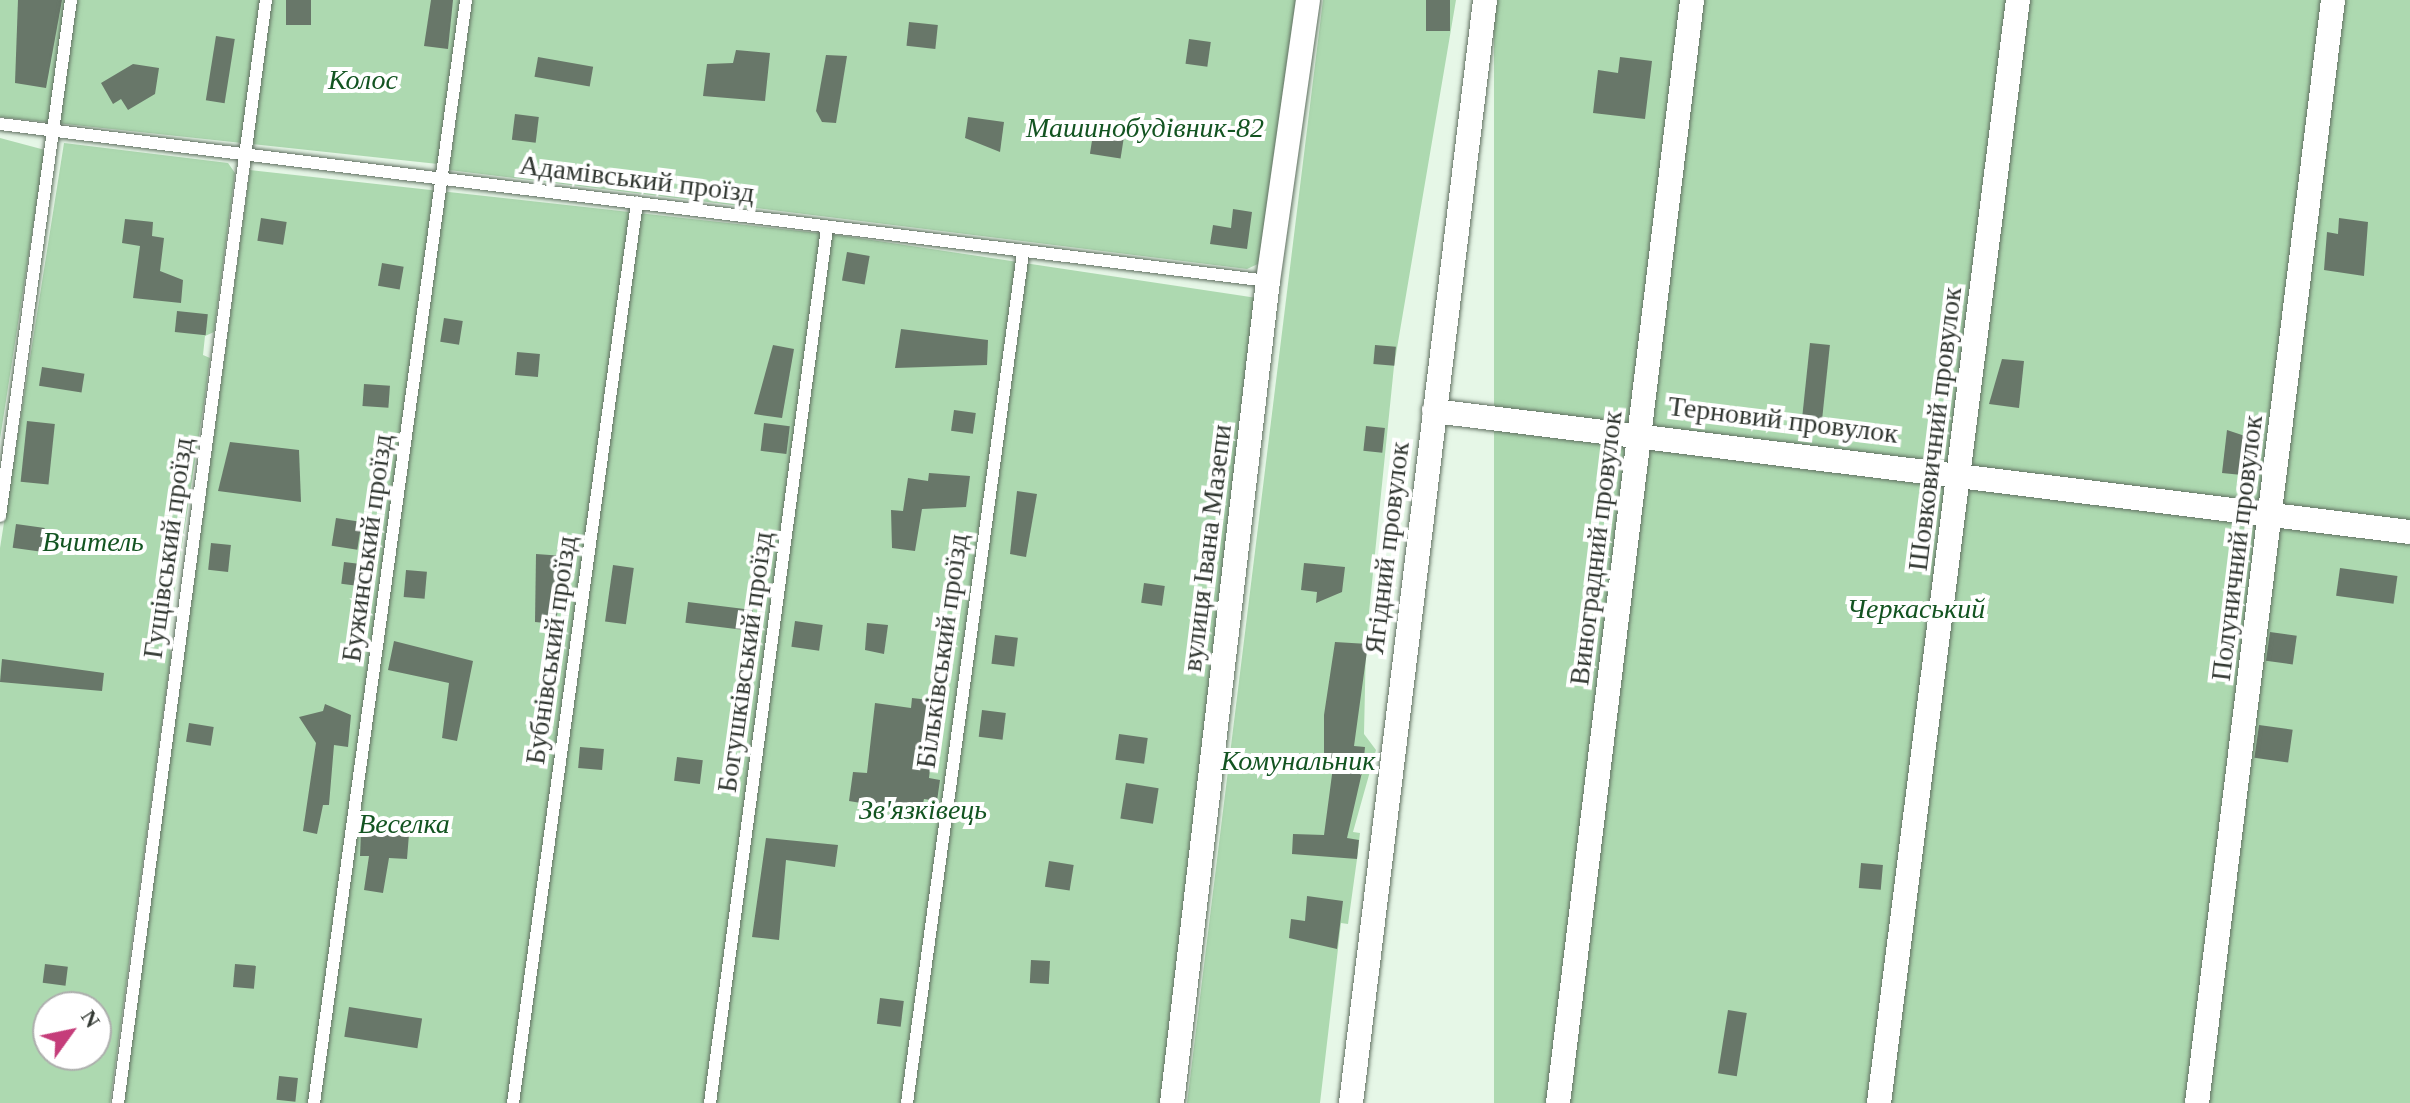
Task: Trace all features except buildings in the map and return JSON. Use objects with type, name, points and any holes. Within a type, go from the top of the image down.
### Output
[{"type":"street","name":"вулиця Івана Мазепи","points":[[1172,1103],[1268,281],[1308,0]]},
{"type":"street","name":"Ягідний провулок","points":[[1351,1103],[1485,0]]},
{"type":"street","name":"Виноградний провулок","points":[[1558,1103],[1692,0]]},
{"type":"street","name":"Шовковичний провулок","points":[[1879,1103],[2018,0]]},
{"type":"street","name":"Полуничний провулок","points":[[2197,1103],[2333,0]]},
{"type":"street","name":"Терновий провулок","points":[[1434,411],[1640,431],[2410,532]]},
{"type":"lane","points":[[0,516],[71,0]]},
{"type":"lane","name":"Гущівський проїзд","points":[[118,1103],[266,0]]},
{"type":"lane","name":"Бужинський проїзд","points":[[314,1103],[466,0]]},
{"type":"lane","name":"Адамівський проїзд","points":[[0,124],[1268,281]]},
{"type":"lane","name":"Бубнівський проїзд","points":[[513,1103],[637,203]]},
{"type":"lane","name":"Богушківський проїзд","points":[[710,1103],[827,228]]},
{"type":"lane","name":"Більківський проїзд","points":[[907,1103],[1023,253]]},
{"type":"green space","name":"Колос","points":[[0,0],[461,0],[438,164],[0,117]]},
{"type":"green space","name":"Машинобудівник-82","points":[[472,0],[1297,0],[1260,263],[1247,269],[449,170]]},
{"type":"green space","name":"Комунальник","points":[[1323,0],[1456,0],[1394,366],[1366,642],[1364,734],[1376,750],[1353,832],[1360,833],[1357,859],[1348,924],[1341,923],[1320,1103],[1187,1103]]},
{"type":"green space","name":"Черкаський","points":[[1494,0],[2410,0],[2410,1103],[1494,1103]]},
{"type":"green space","points":[[0,138],[45,150],[0,439]]},
{"type":"green space","name":"Вчитель","points":[[64,143],[228,163],[235,173],[214,332],[205,336],[203,355],[210,358],[168,634],[171,656],[110,1103],[0,1103],[0,548]]},
{"type":"green space","points":[[250,170],[845,236],[1257,298],[1162,1103],[123,1103]]},
{"type":"park label","name":"Зв'язківець","points":[[923,810]]},
{"type":"park label","name":"Веселка","points":[[404,824]]}]
